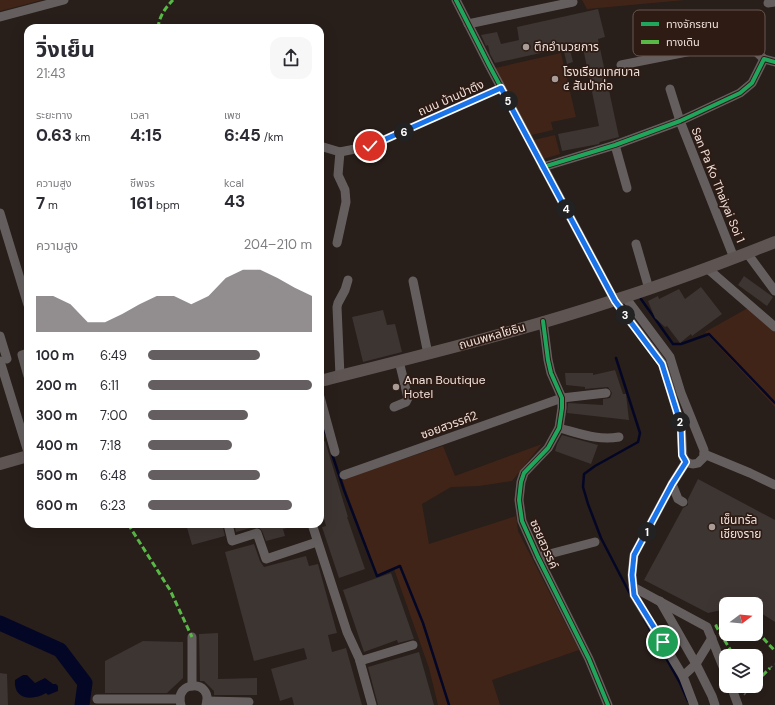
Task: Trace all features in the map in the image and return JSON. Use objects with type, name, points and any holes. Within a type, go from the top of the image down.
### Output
[{"type":"main road","name":"ถนนพหลโยธิน","points":[[324,380],[428,354],[620,299],[747,254],[775,242]]},
{"type":"main road","points":[[0,464],[24,457]]},
{"type":"street","points":[[0,17],[64,0]]},
{"type":"street","points":[[456,0],[543,167],[620,299],[662,364],[681,425],[682,455],[686,462],[691,464],[698,463],[702,460],[703,450],[681,393],[670,357],[620,299]]},
{"type":"street","points":[[468,24],[573,2]]},
{"type":"street","points":[[621,65],[666,56]]},
{"type":"street","points":[[761,56],[764,59],[775,62]]},
{"type":"street","points":[[543,167],[615,145],[680,121],[740,93],[752,83],[764,59]]},
{"type":"street","name":"ถนน บ้านป่าตึง","points":[[324,147],[340,152],[372,145],[501,88]]},
{"type":"street","name":"San Pa Ko Thaiyai Soi 1","points":[[670,89],[680,121],[734,258]]},
{"type":"street","points":[[370,156],[372,145]]},
{"type":"street","points":[[615,145],[627,188]]},
{"type":"street","points":[[337,243],[346,202],[345,190],[338,175],[340,152]]},
{"type":"street","points":[[0,213],[24,292]]},
{"type":"street","points":[[636,244],[649,289]]},
{"type":"street","points":[[747,254],[775,291]]},
{"type":"street","points":[[708,268],[775,327]]},
{"type":"street","points":[[340,376],[337,307],[348,280]]},
{"type":"street","points":[[413,280],[428,354]]},
{"type":"street","name":"ซอยสวรรค์","points":[[544,321],[548,360],[551,373],[562,398],[562,408],[559,428],[548,448],[524,473],[521,482],[519,500],[522,521],[538,557],[589,659],[608,705]]},
{"type":"street","points":[[0,336],[3,360],[24,437]]},
{"type":"street","points":[[3,360],[24,354]]},
{"type":"street","points":[[394,407],[404,404],[408,398],[399,361]]},
{"type":"street","name":"ซอยสวรรค์2","points":[[344,475],[562,398],[606,392]]},
{"type":"street","points":[[324,411],[336,452]]},
{"type":"street","points":[[559,428],[599,438],[619,437]]},
{"type":"street","points":[[683,449],[686,444],[696,442],[703,450],[775,485]]},
{"type":"street","points":[[686,462],[672,484],[634,555],[632,575],[634,595],[683,676],[694,705]]},
{"type":"street","points":[[661,505],[680,501],[672,484]]},
{"type":"street","points":[[229,528],[232,541],[257,533],[266,558],[317,542]]},
{"type":"street","points":[[313,528],[347,632],[360,661],[372,705]]},
{"type":"street","points":[[538,557],[595,542]]},
{"type":"street","points":[[633,587],[707,627],[719,656]]},
{"type":"street","points":[[660,601],[696,664],[715,705]]},
{"type":"street","points":[[192,637],[192,686]]},
{"type":"street","points":[[683,676],[696,664],[712,638]]},
{"type":"street","points":[[360,661],[413,645]]},
{"type":"street","points":[[97,699],[181,702],[184,689],[192,686],[201,687],[204,690],[206,695],[206,703],[249,702]]},
{"type":"street","points":[[734,693],[738,705]]},
{"type":"path","points":[[770,668],[775,664]]},
{"type":"shaded area","points":[[0,0],[42,0],[0,11]]},
{"type":"shaded area","points":[[582,0],[685,0],[587,9]]},
{"type":"shaded area","points":[[561,53],[576,117],[551,122],[553,130],[527,136],[491,69]]},
{"type":"shaded area","points":[[555,135],[560,154],[543,159],[534,140]]},
{"type":"shaded area","points":[[748,308],[775,332],[775,407],[705,332]]},
{"type":"shaded area","points":[[542,444],[512,481],[479,486],[451,487],[422,504],[429,544],[516,516],[518,531],[579,650],[492,680],[500,705],[438,705],[429,668],[394,569],[377,576],[342,479],[443,446],[455,476]]},
{"type":"water","points":[[23,675],[27,675],[35,683],[45,678],[58,686],[58,691],[48,695],[46,693],[41,696],[30,698],[25,697],[17,692],[15,687],[15,680]]},
{"type":"building","points":[[598,9],[605,37],[598,39],[619,137],[600,142],[599,144],[562,151],[558,134],[599,126],[582,43],[569,46],[573,62],[567,64],[563,48],[495,63],[490,54],[488,45],[486,46],[481,35],[497,32],[501,44],[519,40],[517,27]]},
{"type":"building","points":[[744,276],[773,297],[767,306],[738,285]]},
{"type":"building","points":[[701,287],[722,314],[680,343],[667,326],[665,327],[655,318],[648,301],[658,296],[659,299],[679,289],[685,299]]},
{"type":"building","points":[[383,310],[387,325],[395,324],[402,352],[363,362],[352,317]]},
{"type":"building","points":[[615,370],[623,394],[626,394],[629,420],[567,413],[568,403],[603,405],[603,399],[610,398],[612,393],[608,387],[585,389],[585,387],[566,385],[565,373],[593,373],[593,375]]},
{"type":"building","points":[[562,435],[598,445],[591,464],[555,451]]},
{"type":"building","points":[[324,441],[347,517],[365,569],[339,578],[322,528],[326,526],[324,518]]},
{"type":"building","points":[[698,479],[775,520],[775,622],[763,614],[763,597],[719,597],[719,611],[708,613],[644,580],[683,508],[688,505],[688,499]]},
{"type":"building","points":[[187,528],[223,528],[225,536],[192,545]]},
{"type":"building","points":[[235,528],[251,528],[236,532]]},
{"type":"building","points":[[260,528],[287,528],[283,529],[285,536],[266,541]]},
{"type":"building","points":[[254,544],[260,561],[264,567],[306,556],[309,566],[318,564],[337,633],[328,635],[332,652],[346,648],[362,705],[294,705],[292,697],[280,701],[271,669],[307,659],[304,648],[254,661],[225,552]]},
{"type":"building","points":[[391,573],[414,639],[398,643],[397,640],[364,652],[343,590]]},
{"type":"building","points":[[218,633],[218,679],[257,678],[257,695],[214,695],[214,691],[204,681],[200,681],[199,634]]},
{"type":"building","points":[[143,641],[183,642],[183,678],[167,693],[105,693],[105,661]]},
{"type":"building","points":[[419,652],[434,705],[378,705],[368,667]]},
{"type":"building","points":[[0,673],[7,674],[8,705],[0,705]]},
{"type":"waterway","points":[[641,299],[673,344],[681,344],[709,334],[775,403]]},
{"type":"waterway","points":[[616,358],[640,433],[638,442],[595,466],[584,474],[583,487],[601,538],[630,594]]},
{"type":"waterway","points":[[324,428],[326,434]]},
{"type":"waterway","points":[[332,454],[377,576],[400,566],[423,623],[449,705]]},
{"type":"waterway","points":[[644,619],[680,683],[688,701]]},
{"type":"waterway","points":[[0,623],[60,650],[85,683],[82,705]]},
{"type":"marked path","points":[[159,24],[167,6],[173,0]]},
{"type":"marked path","points":[[131,528],[170,590],[192,637]]},
{"type":"marked path","points":[[719,625],[716,626],[719,631]]},
{"type":"marked path","points":[[763,638],[775,651]]},
{"type":"marked path","points":[[725,641],[730,649]]},
{"type":"marked path","points":[[763,675],[770,668]]},
{"type":"cycle path","points":[[456,0],[615,301]]},
{"type":"cycle path","points":[[543,167],[615,145],[680,121],[740,93],[752,83],[764,59],[775,62]]},
{"type":"cycle path","points":[[543,321],[548,360],[551,373],[562,398],[562,408],[559,428],[548,448],[524,473],[521,482],[519,500],[522,521],[538,557],[589,659],[608,705]]},
{"type":"place","name":"ตึกอำนวยการ","points":[[526,47]]},
{"type":"place","name":"โรงเรียนเทศบาล ๔ สันป่าก่อ","points":[[555,79]]},
{"type":"place","name":"Anan Boutique Hotel","points":[[396,387]]},
{"type":"place","name":"เซ็นทรัล เชียงราย","points":[[712,527]]},
{"type":"route","points":[[370,146],[501,88],[615,301],[662,364],[681,425],[682,455],[686,462],[672,484],[634,555],[632,575],[634,595],[663,642]]}]
